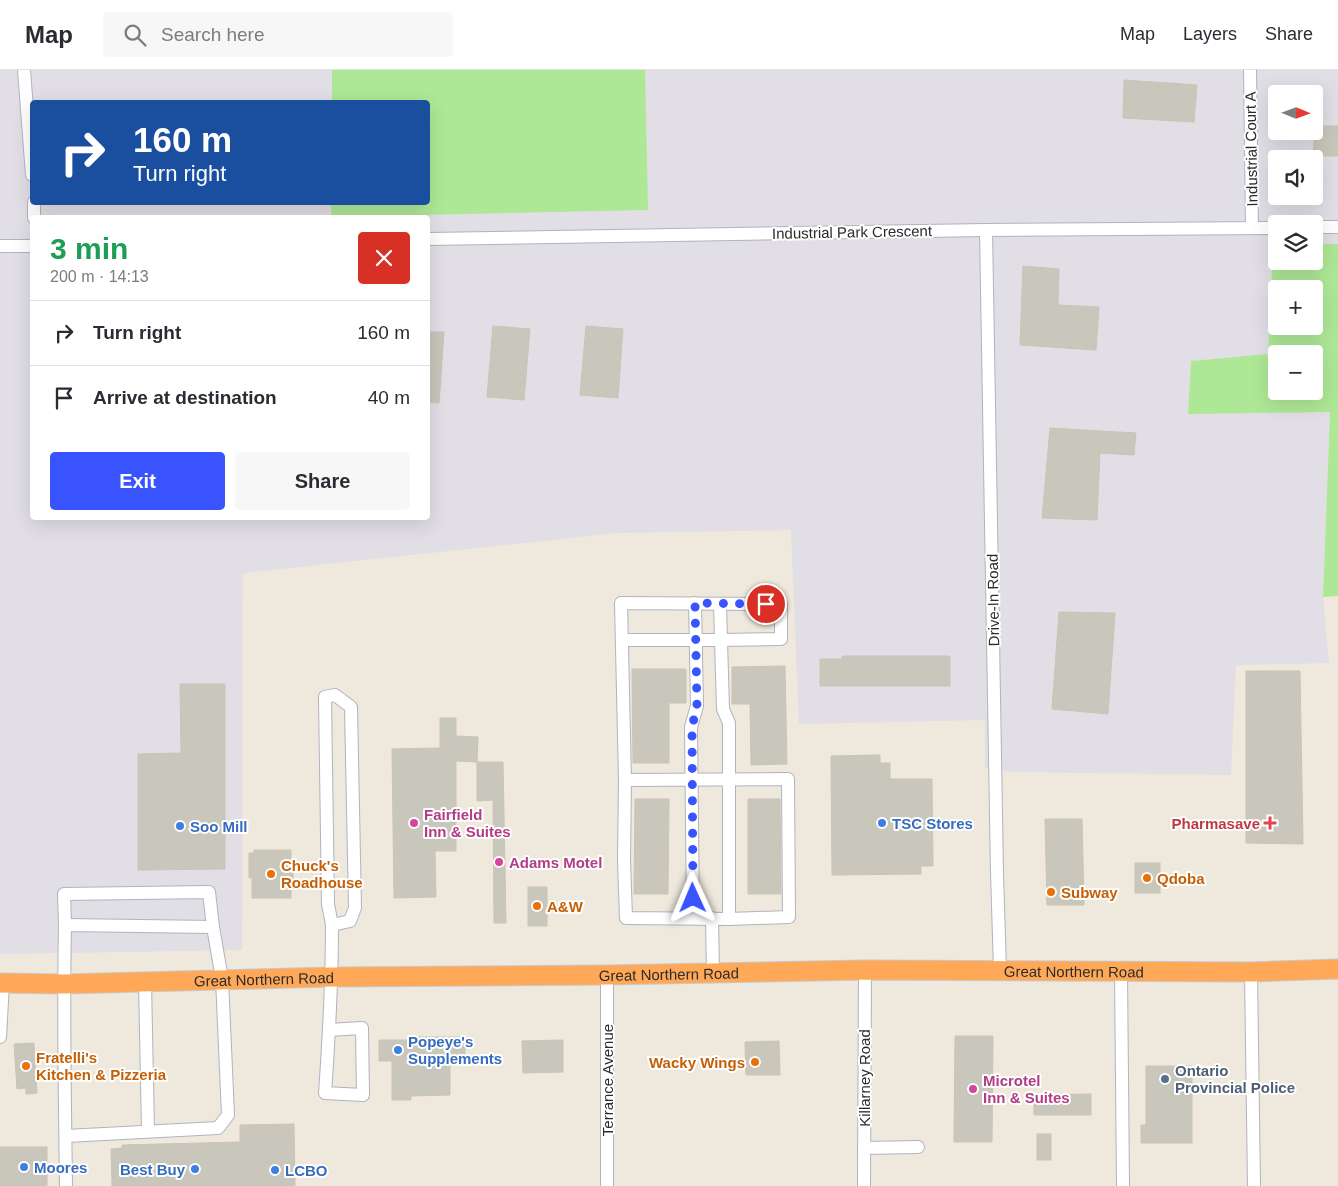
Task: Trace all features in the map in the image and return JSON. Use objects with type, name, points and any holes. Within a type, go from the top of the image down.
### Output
[{"type":"highway","name":"Great Northern Road","points":[[1,983],[64,984],[332,976],[607,975],[865,970],[1251,972],[1338,969]]},
{"type":"street","points":[[24,70],[30,149]]},
{"type":"street","name":"Industrial Court A","points":[[1250,70],[1252,228]]},
{"type":"street","points":[[1323,228],[1338,227]]},
{"type":"street","name":"Industrial Park Crescent","points":[[430,239],[986,230],[1268,228]]},
{"type":"street","name":"Drive-In Road","points":[[986,230],[1000,970]]},
{"type":"street","points":[[0,246],[30,246]]},
{"type":"street","points":[[622,640],[781,640],[782,604],[622,603],[622,640],[625,780],[624,860],[626,918],[729,919],[788,917],[788,779],[625,780]]},
{"type":"street","points":[[693,918],[692,727],[697,706],[695,603]]},
{"type":"street","points":[[720,604],[723,710],[729,723],[729,919]]},
{"type":"street","points":[[329,1030],[362,1028],[363,1094],[325,1093],[332,976],[332,925],[328,904],[325,697],[335,695],[351,707],[355,908],[350,921],[332,925]]},
{"type":"street","points":[[66,1136],[218,1128],[228,1115],[222,979],[209,892],[64,894],[66,1186]]},
{"type":"street","points":[[712,918],[713,973]]},
{"type":"street","points":[[65,925],[213,927]]},
{"type":"street","name":"Killarney Road","points":[[864,1186],[865,970]]},
{"type":"street","points":[[1121,971],[1124,1186]]},
{"type":"street","points":[[1251,972],[1254,1186]]},
{"type":"street","name":"Terrance Avenue","points":[[607,975],[607,1186]]},
{"type":"street","points":[[145,982],[148,1132]]},
{"type":"street","points":[[0,1041],[1,983]]},
{"type":"street","points":[[864,1148],[918,1147]]},
{"type":"shaded area","points":[[0,70],[1338,70],[1338,244],[1323,244],[1323,215],[1268,215],[1268,270],[1272,270],[1271,280],[1268,280],[1268,355],[1191,361],[1188,413],[1330,411],[1323,597],[1329,663],[1236,665],[1231,775],[1010,772],[985,768],[985,720],[799,724],[791,530],[618,533],[243,573],[242,950],[0,954]]},
{"type":"green space","points":[[332,70],[645,70],[648,210],[331,215],[331,205],[430,205],[430,100],[332,100]]},
{"type":"green space","points":[[1323,244],[1338,244],[1338,596],[1323,597],[1330,412],[1188,414],[1191,361],[1268,354],[1268,400],[1323,400],[1323,345],[1268,345],[1269,335],[1323,335],[1323,280],[1271,280],[1272,270],[1323,270]]},
{"type":"building","points":[[1124,80],[1197,85],[1194,122],[1123,118]]},
{"type":"building","points":[[1323,126],[1338,126],[1338,156],[1323,156],[1323,150],[1313,150],[1314,140],[1323,140]]},
{"type":"building","points":[[1023,266],[1059,269],[1058,305],[1099,307],[1096,350],[1020,345]]},
{"type":"building","points":[[493,326],[530,329],[524,400],[487,397]]},
{"type":"building","points":[[586,326],[623,329],[618,398],[580,395]]},
{"type":"building","points":[[430,332],[444,332],[439,403],[430,402]]},
{"type":"building","points":[[1050,428],[1136,433],[1134,455],[1100,453],[1097,520],[1042,518]]},
{"type":"building","points":[[1059,612],[1115,613],[1108,714],[1052,709]]},
{"type":"building","points":[[842,656],[950,656],[950,686],[820,686],[820,659],[842,659]]},
{"type":"building","points":[[785,666],[787,764],[751,765],[750,704],[732,704],[732,667]]},
{"type":"building","points":[[632,669],[686,669],[686,703],[669,703],[669,763],[633,763]]},
{"type":"building","points":[[1246,671],[1300,671],[1303,844],[1246,843]]},
{"type":"building","points":[[180,684],[225,684],[225,869],[138,870],[138,754],[181,753]]},
{"type":"building","name":"Fairfield Inn & Suites","points":[[440,718],[456,718],[456,736],[478,737],[477,762],[456,761],[456,851],[435,851],[436,897],[394,898],[392,749],[440,748]]},
{"type":"building","name":"TSC Stores","points":[[880,755],[880,763],[890,763],[890,779],[932,779],[933,866],[921,866],[921,874],[832,875],[831,756]]},
{"type":"building","name":"Adams Motel","points":[[477,762],[503,762],[506,923],[494,923],[493,800],[477,801]]},
{"type":"building","points":[[635,799],[669,799],[668,894],[634,894]]},
{"type":"building","points":[[748,799],[780,799],[781,894],[748,894]]},
{"type":"building","points":[[1045,819],[1082,819],[1084,905],[1047,905]]},
{"type":"building","name":"Chuck's Roadhouse","points":[[254,850],[291,850],[293,885],[291,884],[291,898],[252,898],[252,878],[249,878],[249,853],[254,853]]},
{"type":"building","name":"Qdoba","points":[[1135,863],[1160,863],[1160,893],[1135,893]]},
{"type":"building","name":"A&W","points":[[528,887],[547,887],[547,926],[528,926]]},
{"type":"building","name":"Microtel Inn & Suites","points":[[955,1036],[993,1036],[992,1142],[954,1142]]},
{"type":"building","points":[[415,1037],[465,1037],[465,1063],[450,1063],[450,1095],[411,1096],[411,1100],[392,1100],[392,1061],[379,1061],[379,1040],[415,1040]]},
{"type":"building","points":[[563,1040],[563,1072],[523,1073],[522,1041]]},
{"type":"building","points":[[779,1041],[780,1075],[746,1075],[745,1042]]},
{"type":"building","name":"Fratelli's Kitchen & Pizzeria","points":[[34,1043],[37,1093],[26,1094],[26,1088],[17,1089],[14,1044]]},
{"type":"building","points":[[1146,1066],[1192,1066],[1192,1143],[1141,1143],[1141,1125],[1146,1125]]},
{"type":"building","points":[[1091,1094],[1091,1115],[1034,1115],[1034,1095]]},
{"type":"building","points":[[294,1124],[295,1186],[112,1186],[111,1149],[122,1148],[122,1145],[240,1142],[240,1125]]},
{"type":"building","points":[[1037,1134],[1051,1134],[1051,1160],[1037,1160]]},
{"type":"building","name":"Moores","points":[[0,1147],[47,1147],[47,1186],[0,1186]]},
{"type":"place","name":"Fairfield Inn & Suites","points":[[414,823]]},
{"type":"place","name":"TSC Stores","points":[[882,823]]},
{"type":"place","name":"Pharmasave","points":[[1270,823]]},
{"type":"place","name":"Soo Mill","points":[[180,826]]},
{"type":"place","name":"Adams Motel","points":[[499,862]]},
{"type":"place","name":"Chuck's Roadhouse","points":[[271,874]]},
{"type":"place","name":"Qdoba","points":[[1147,878]]},
{"type":"place","name":"Subway","points":[[1051,892]]},
{"type":"place","name":"A&W","points":[[537,906]]},
{"type":"place","name":"Popeye's Supplements","points":[[398,1050]]},
{"type":"place","name":"Wacky Wings","points":[[755,1062]]},
{"type":"place","name":"Fratelli's Kitchen & Pizzeria","points":[[26,1066]]},
{"type":"place","name":"Ontario Provincial Police","points":[[1165,1079]]},
{"type":"place","name":"Microtel Inn & Suites","points":[[973,1089]]},
{"type":"place","name":"Moores","points":[[24,1167]]},
{"type":"place","name":"Best Buy","points":[[195,1169]]},
{"type":"place","name":"LCBO","points":[[275,1170]]},
{"type":"route","points":[[693,898],[692,727],[697,706],[695,603],[766,604]]}]
